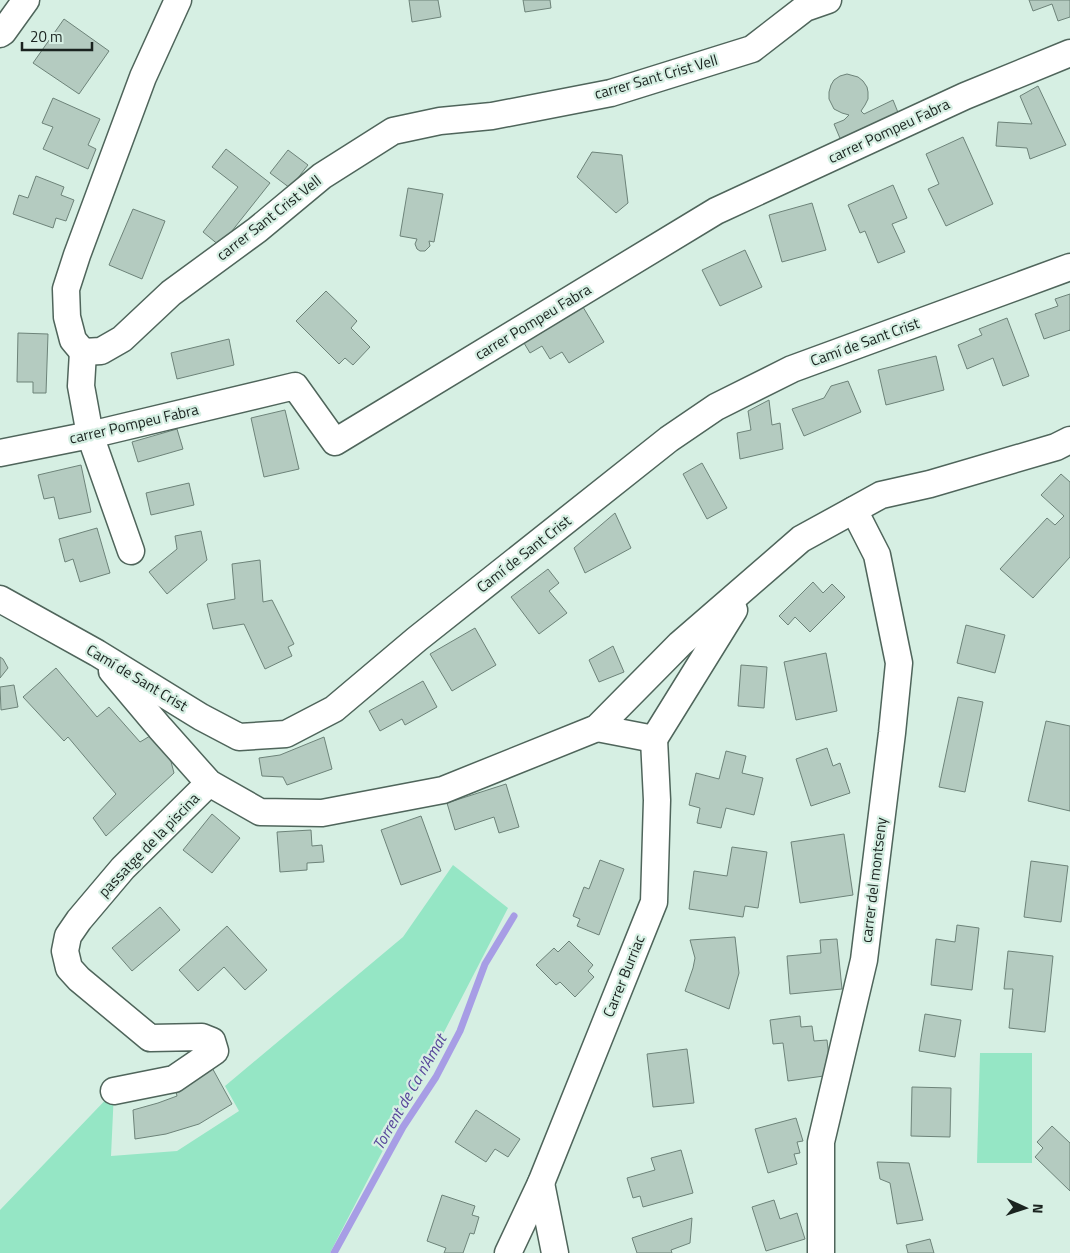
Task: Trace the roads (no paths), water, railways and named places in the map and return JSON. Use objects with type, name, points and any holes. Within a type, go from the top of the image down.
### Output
[{"type":"street","points":[[0,34],[26,0]]},
{"type":"street","points":[[131,551],[90,435],[81,386],[83,352],[73,340],[67,317],[66,289],[76,255],[143,77],[178,0]]},
{"type":"street","name":"carrer Sant Crist Vell","points":[[83,352],[102,351],[122,340],[171,293],[257,230],[322,176],[393,131],[440,121],[492,116],[610,93],[752,49],[805,8],[828,0]]},
{"type":"street","name":"carrer Pompeu Fabra","points":[[0,453],[90,435],[295,386],[335,442],[716,211],[965,96],[1070,53]]},
{"type":"street","name":"Camí de Sant Crist","points":[[0,598],[97,653],[201,717],[239,737],[286,734],[334,709],[417,639],[661,445],[716,407],[792,369],[1070,267]]},
{"type":"street","points":[[97,653],[209,783],[260,812],[322,813],[443,790],[597,728],[680,644],[801,539],[881,495],[930,484],[1056,447],[1070,440]]},
{"type":"street","name":"carrer del montseny","points":[[821,1253],[821,1142],[864,960],[899,663],[877,554],[854,510]]},
{"type":"street","points":[[597,728],[654,740],[734,610],[730,601]]},
{"type":"street","points":[[668,656],[696,672]]},
{"type":"street","name":"Carrer Burriac","points":[[508,1253],[541,1183],[654,902],[657,800],[654,740]]},
{"type":"street","name":"passatge de la piscina","points":[[114,1092],[174,1079],[215,1051],[212,1041],[202,1037],[150,1038],[137,1028],[79,979],[69,968],[65,951],[68,936],[122,868],[209,783]]},
{"type":"street","points":[[541,1183],[555,1253]]},
{"type":"waterway","name":"Torrent de Ca n'Amat","points":[[334,1253],[403,1127],[436,1077],[460,1031],[485,964],[514,916]]}]
